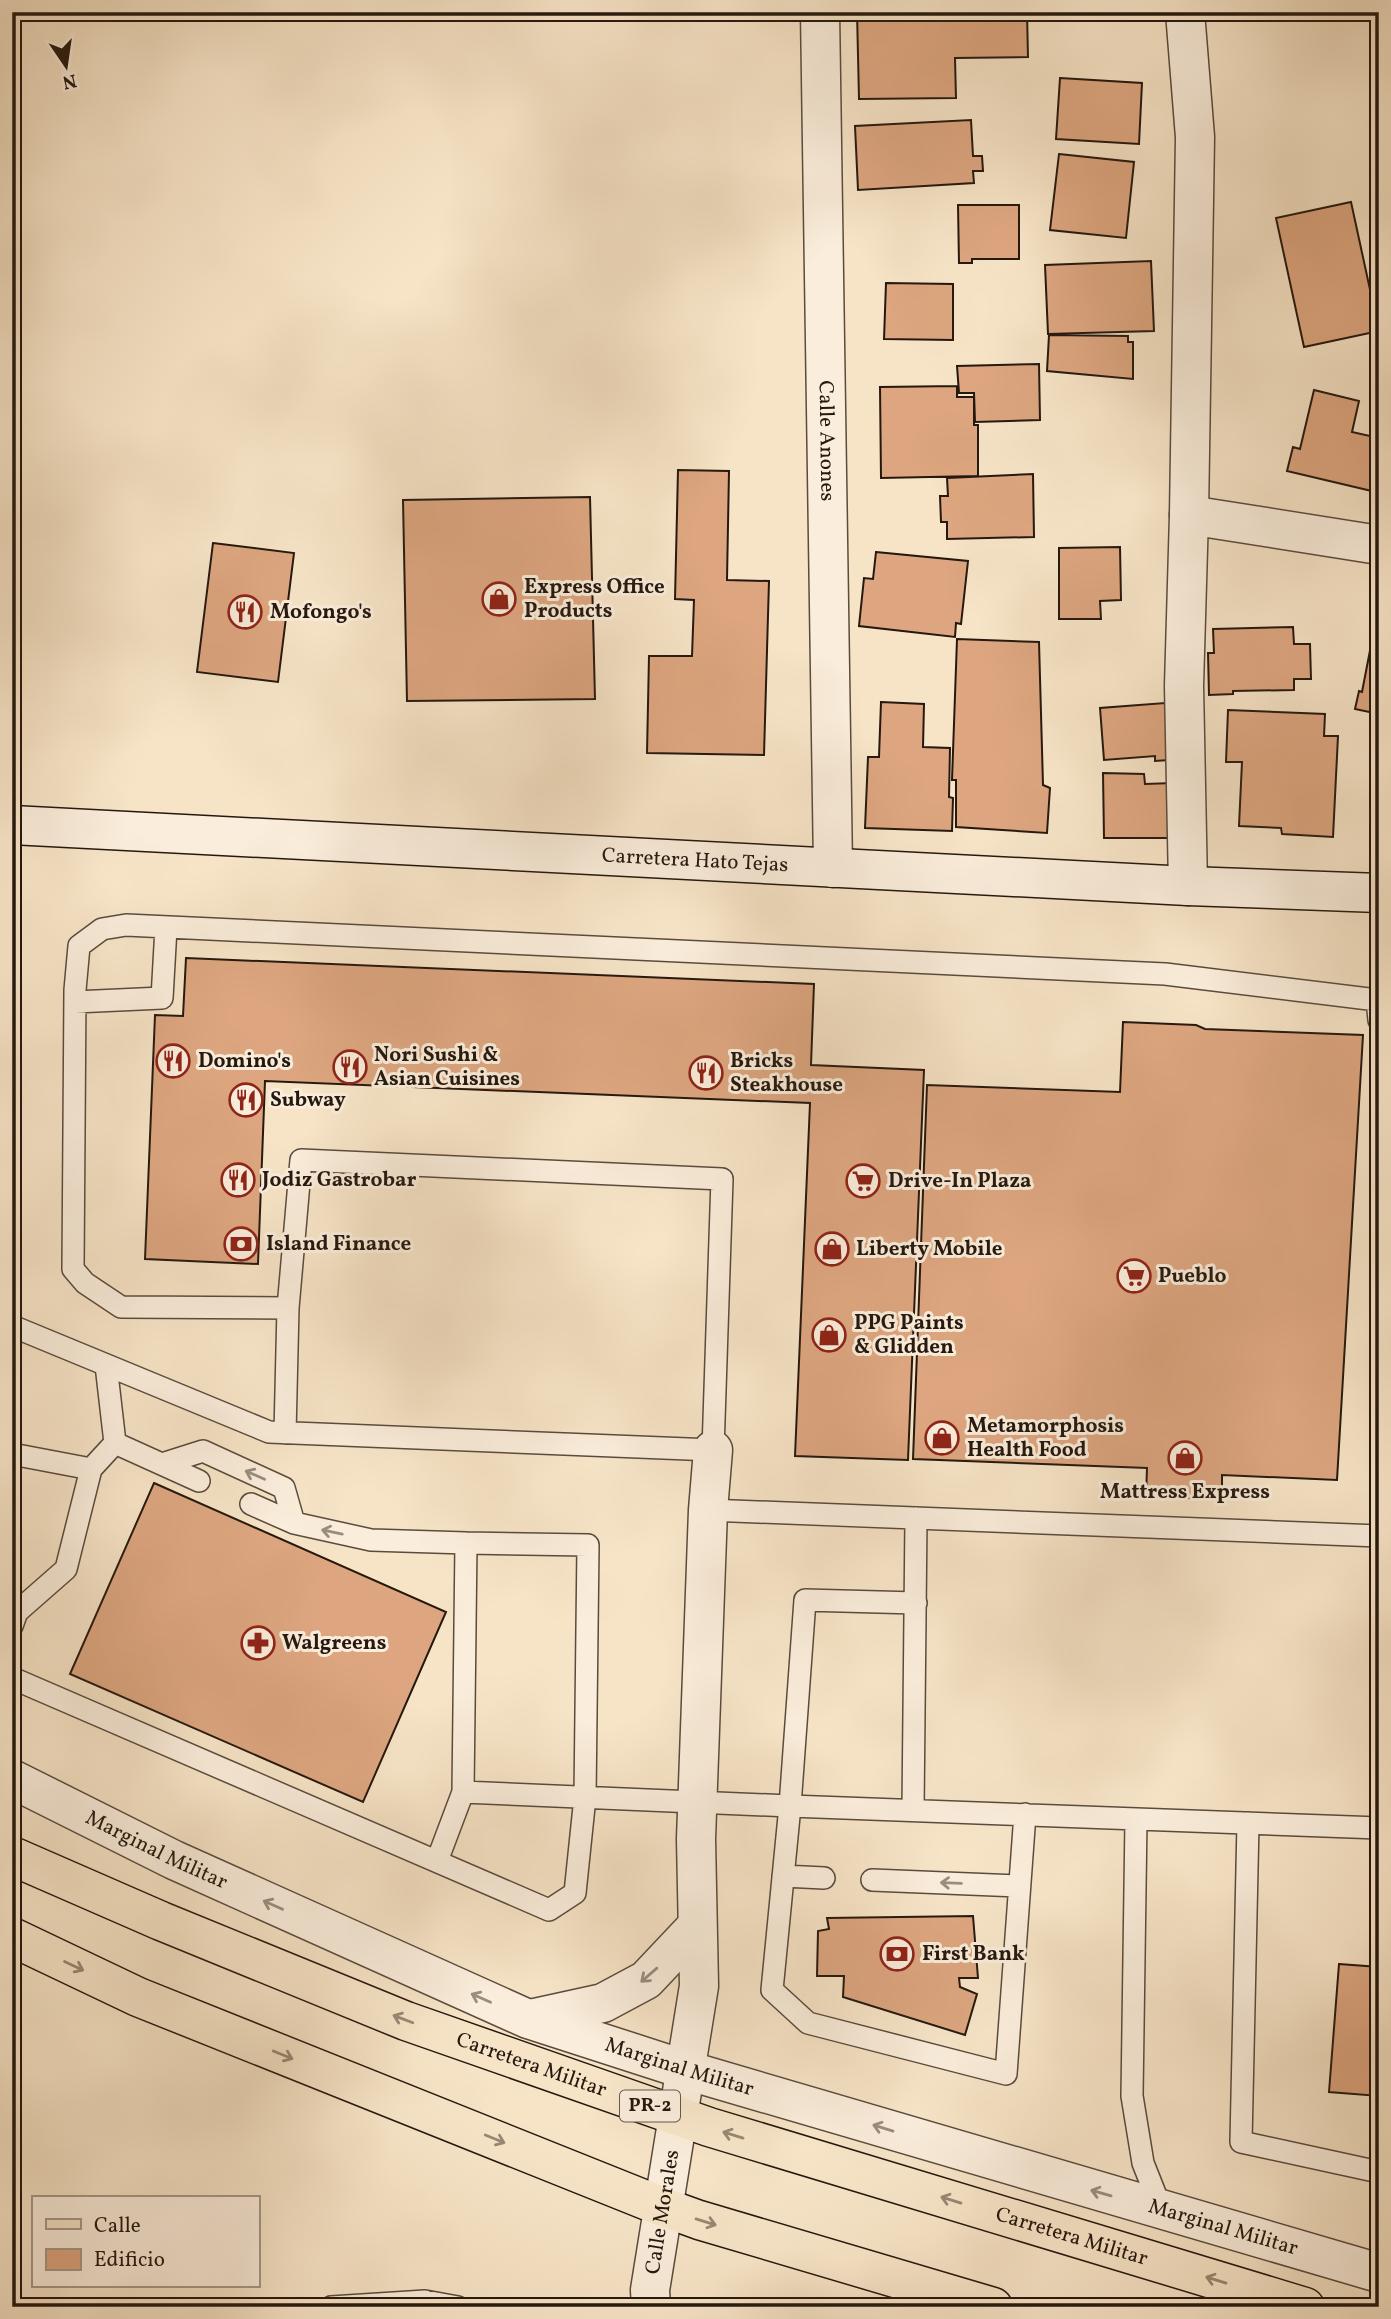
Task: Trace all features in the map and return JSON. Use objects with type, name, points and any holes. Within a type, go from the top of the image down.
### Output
[{"type":"main road","name":"Carretera Militar","points":[[12,1856],[161,1921],[406,2021],[678,2116],[1305,2307]]},
{"type":"main road","points":[[12,1937],[138,1997],[663,2207],[993,2307]]},
{"type":"street","name":"Calle Anones","points":[[820,12],[833,868]]},
{"type":"street","points":[[1185,12],[1195,138],[1184,686],[1188,886]]},
{"type":"street","points":[[1189,515],[1379,545]]},
{"type":"street","name":"Carretera Hato Tejas","points":[[12,825],[1188,886],[1379,893]]},
{"type":"street","name":"Calle Morales","points":[[651,2307],[650,2290],[699,1986],[697,1802],[708,1510],[713,1450]]},
{"type":"street","name":"Marginal Militar","points":[[12,1779],[174,1860],[528,2019],[686,2070],[1379,2273]]},
{"type":"street","points":[[528,2019],[603,2003],[646,1980],[697,1926]]},
{"type":"lane","points":[[288,1308],[121,1307],[85,1283],[73,1269],[75,1002],[79,946],[102,929],[126,925],[1165,974],[1377,1000],[1379,1020]]},
{"type":"lane","points":[[75,1002],[162,998],[166,928]]},
{"type":"lane","points":[[12,1326],[269,1432],[285,1433],[713,1450],[722,1178],[301,1160],[288,1308],[285,1433]]},
{"type":"lane","points":[[106,1365],[116,1443]]},
{"type":"lane","points":[[116,1443],[199,1481]]},
{"type":"lane","points":[[14,1613],[66,1569],[91,1469],[116,1443]]},
{"type":"lane","points":[[162,1464],[203,1451],[284,1488],[294,1523]]},
{"type":"lane","points":[[12,1454],[91,1469]]},
{"type":"lane","points":[[12,1678],[549,1910],[575,1893],[585,1797],[588,1545],[371,1540],[294,1523],[251,1504]]},
{"type":"lane","points":[[708,1510],[1379,1536]]},
{"type":"lane","points":[[913,1810],[916,1518]]},
{"type":"lane","points":[[437,1861],[463,1792],[466,1543]]},
{"type":"lane","points":[[916,1604],[805,1600],[790,1806],[772,1990],[808,2023],[1006,2074],[1025,1814]]},
{"type":"lane","points":[[463,1792],[1379,1828]]},
{"type":"lane","points":[[1136,1819],[1132,2096],[1143,2163],[1162,2211]]},
{"type":"lane","points":[[1248,1823],[1241,2142],[1379,2172]]},
{"type":"lane","points":[[783,1876],[824,1878]]},
{"type":"lane","points":[[872,1880],[1019,1886]]},
{"type":"lane","points":[[331,2307],[425,2304],[458,2307]]},
{"type":"building","points":[[857,12],[1027,12],[1028,57],[955,58],[956,98],[859,99]]},
{"type":"building","points":[[1060,78],[1142,83],[1139,144],[1056,139]]},
{"type":"building","points":[[971,120],[973,156],[982,156],[983,171],[973,171],[974,183],[858,190],[855,126]]},
{"type":"building","points":[[1059,154],[1134,162],[1126,238],[1050,230]]},
{"type":"building","points":[[1351,202],[1379,331],[1304,347],[1276,218]]},
{"type":"building","points":[[958,205],[1019,205],[1019,259],[972,259],[972,263],[959,263]]},
{"type":"building","points":[[1151,261],[1154,331],[1048,334],[1045,265]]},
{"type":"building","points":[[886,283],[953,284],[953,340],[884,339]]},
{"type":"building","points":[[1049,335],[1128,336],[1128,342],[1133,342],[1133,379],[1047,371]]},
{"type":"building","points":[[1039,364],[1040,420],[975,422],[974,393],[959,393],[957,366]]},
{"type":"building","points":[[957,386],[957,397],[974,397],[974,425],[978,425],[978,476],[881,478],[880,387]]},
{"type":"building","points":[[1314,390],[1359,401],[1352,432],[1379,438],[1379,482],[1376,492],[1287,471],[1293,447],[1300,449]]},
{"type":"building","points":[[678,470],[729,471],[727,580],[769,581],[764,755],[647,753],[649,656],[692,656],[694,600],[675,599]]},
{"type":"building","points":[[1033,474],[1034,537],[947,539],[947,522],[941,522],[940,496],[948,496],[947,478]]},
{"type":"building","name":"Express Office Products","points":[[590,497],[595,699],[407,701],[403,500]]},
{"type":"building","name":"Mofongo's","points":[[213,543],[294,553],[278,682],[197,672]]},
{"type":"building","points":[[1120,547],[1121,600],[1100,601],[1101,619],[1059,619],[1059,548]]},
{"type":"building","points":[[876,552],[968,561],[961,624],[956,623],[955,637],[859,626],[864,578],[873,579]]},
{"type":"building","points":[[1293,627],[1294,644],[1310,644],[1311,679],[1294,679],[1294,690],[1233,691],[1233,694],[1209,695],[1208,653],[1214,653],[1213,629]]},
{"type":"building","points":[[957,639],[1039,642],[1043,785],[1050,788],[1047,833],[956,827],[956,780],[952,780]]},
{"type":"building","points":[[1372,640],[1379,641],[1379,714],[1355,709],[1359,691],[1362,692]]},
{"type":"building","points":[[881,702],[924,704],[923,747],[950,748],[949,797],[953,798],[952,831],[865,828],[868,757],[879,757]]},
{"type":"building","points":[[1165,703],[1169,760],[1155,761],[1155,756],[1104,760],[1100,708]]},
{"type":"building","points":[[1228,710],[1325,714],[1324,736],[1338,736],[1333,837],[1282,834],[1281,828],[1239,826],[1242,762],[1226,762]]},
{"type":"building","points":[[1103,773],[1144,774],[1145,784],[1173,783],[1174,838],[1104,838]]},
{"type":"building","name":"Drive-In Plaza","points":[[186,958],[814,984],[811,1065],[924,1070],[908,1460],[795,1456],[810,1103],[265,1081],[258,1264],[145,1259],[155,1015],[183,1016]]},
{"type":"building","name":"Pueblo","points":[[1123,1022],[1196,1025],[1205,1029],[1363,1035],[1337,1480],[1222,1475],[1222,1499],[1146,1497],[1147,1468],[913,1459],[927,1085],[1120,1092]]},
{"type":"building","name":"Walgreens","points":[[154,1483],[446,1612],[363,1802],[70,1674]]},
{"type":"building","name":"First Bank","points":[[973,1916],[978,1978],[959,1978],[960,1987],[977,1994],[965,2035],[843,1997],[844,1976],[817,1976],[818,1931],[829,1929],[827,1918]]},
{"type":"building","points":[[1339,1964],[1379,1967],[1379,2096],[1329,2092]]},
{"type":"place","name":"Express Office Products","points":[[499,599]]},
{"type":"place","name":"Mofongo's","points":[[245,612]]},
{"type":"place","name":"Domino's","points":[[173,1061]]},
{"type":"place","name":"Nori Sushi & Asian Cuisines","points":[[350,1067]]},
{"type":"place","name":"Bricks Steakhouse","points":[[706,1073]]},
{"type":"place","name":"Subway","points":[[246,1100]]},
{"type":"place","name":"Jodiz Gastrobar","points":[[238,1180]]},
{"type":"place","name":"Drive-In Plaza","points":[[863,1181]]},
{"type":"place","name":"Island Finance","points":[[241,1244]]},
{"type":"place","name":"Liberty Mobile","points":[[832,1249]]},
{"type":"place","name":"Pueblo","points":[[1134,1276]]},
{"type":"place","name":"PPG Paints & Glidden","points":[[829,1335]]},
{"type":"place","name":"Metamorphosis Health Food","points":[[942,1438]]},
{"type":"place","name":"Mattress Express","points":[[1185,1458]]},
{"type":"place","name":"Walgreens","points":[[258,1643]]},
{"type":"place","name":"First Bank","points":[[897,1954]]}]
